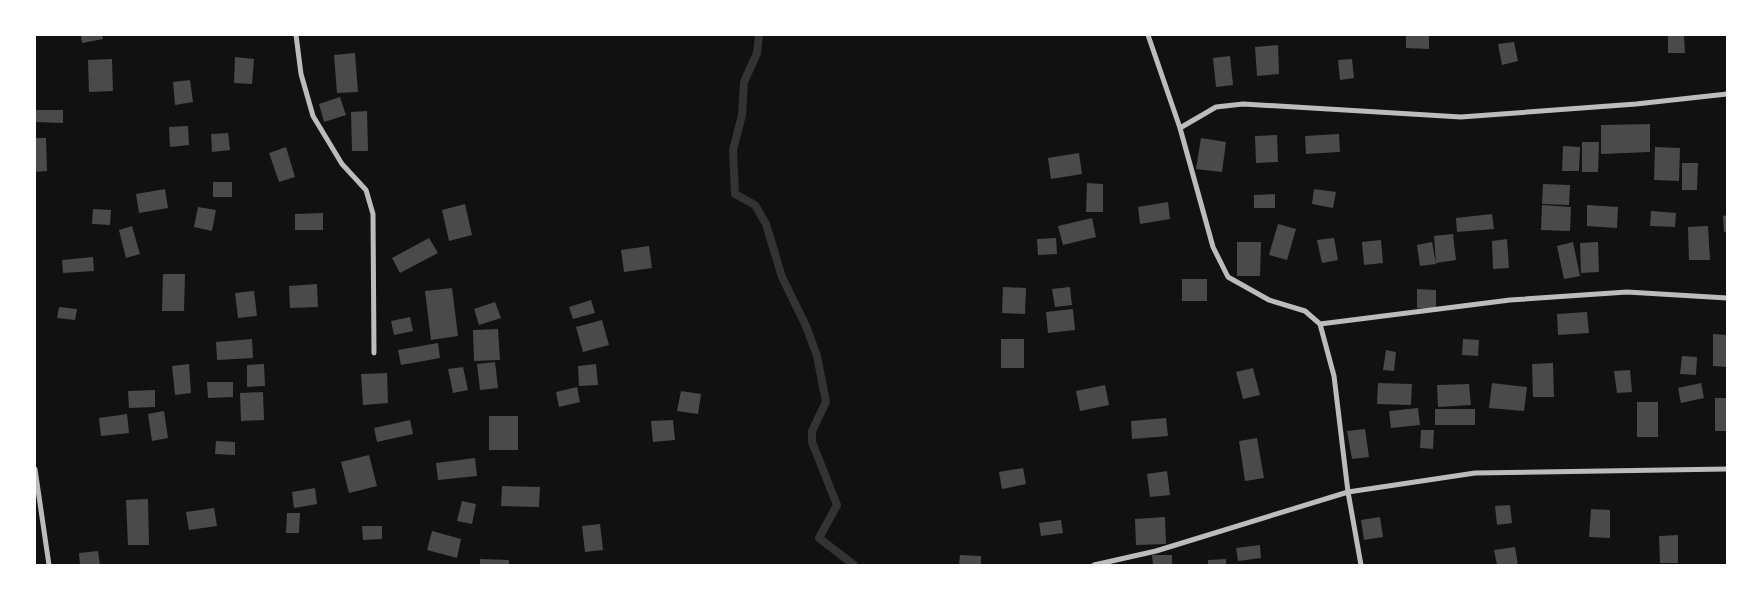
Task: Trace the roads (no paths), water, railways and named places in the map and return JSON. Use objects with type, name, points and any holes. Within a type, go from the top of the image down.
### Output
[{"type":"street","points":[[296,35],[301,74],[313,116],[342,164],[366,190],[373,214],[374,353]]},
{"type":"street","points":[[1148,35],[1180,128],[1212,247],[1228,277],[1269,300],[1305,311],[1320,324],[1334,376],[1348,492],[1361,565]]},
{"type":"street","points":[[1180,128],[1216,107],[1242,104],[1462,117],[1636,104],[1727,94]]},
{"type":"street","points":[[1320,324],[1510,300],[1627,292],[1727,298]]},
{"type":"street","points":[[35,469],[49,565]]},
{"type":"street","points":[[1094,565],[1156,551],[1348,492],[1475,473],[1727,469]]},
{"type":"waterway","points":[[759,35],[757,53],[744,82],[742,115],[733,150],[735,194],[755,205],[766,224],[782,277],[806,326],[817,356],[826,402],[812,431],[812,442],[837,505],[819,538],[854,565]]}]
